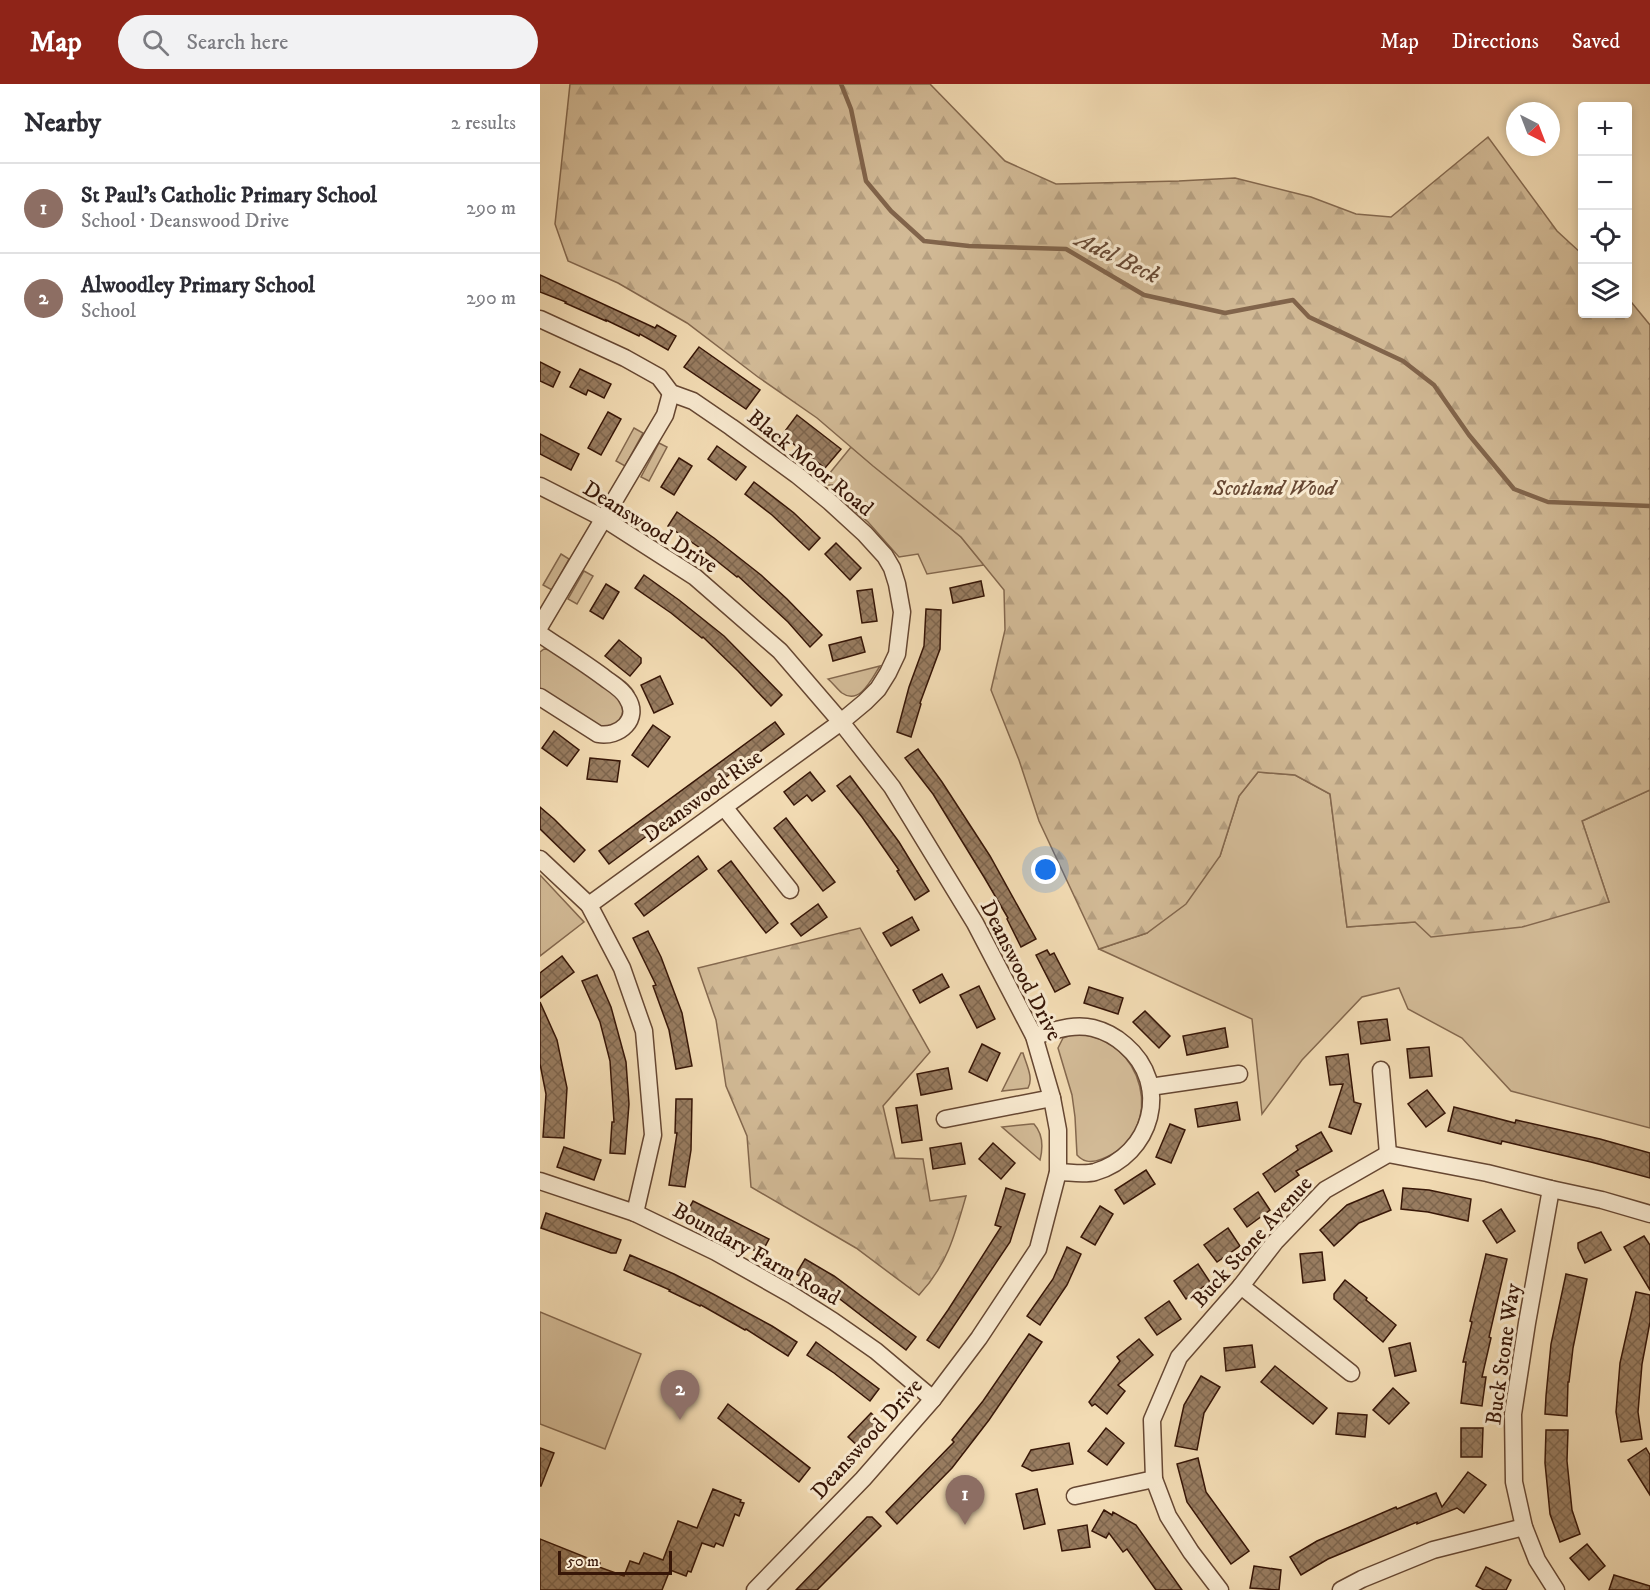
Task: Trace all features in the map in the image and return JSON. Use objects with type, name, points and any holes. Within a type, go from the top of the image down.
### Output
[{"type":"street","name":"Black Moor Road","points":[[540,319],[625,358],[659,377],[670,393],[693,401],[797,475],[865,534],[885,556],[892,568],[903,612],[897,654],[878,689],[841,722]]},
{"type":"street","points":[[540,626],[665,415],[670,393]]},
{"type":"street","name":"Deanswood Drive","points":[[540,486],[603,518],[695,577],[780,651],[841,722],[892,787],[975,924],[1034,1036],[1052,1098],[1058,1130],[1058,1172],[1038,1249],[979,1338],[933,1399],[862,1479],[755,1590]]},
{"type":"street","points":[[540,634],[626,695],[630,702],[630,718],[621,731],[606,736],[598,734],[540,697]]},
{"type":"street","name":"Deanswood Rise","points":[[589,905],[841,722]]},
{"type":"street","points":[[724,807],[790,890]]},
{"type":"street","points":[[540,859],[589,905],[622,968],[644,1031],[653,1134],[635,1213]]},
{"type":"street","points":[[1034,1036],[1067,1027],[1093,1028],[1116,1037],[1135,1053],[1148,1075],[1152,1100],[1147,1125],[1135,1147],[1116,1164],[1092,1173],[1058,1172]]},
{"type":"street","points":[[1381,1070],[1388,1154],[1487,1173],[1602,1200],[1650,1214]]},
{"type":"street","points":[[1150,1087],[1239,1074]]},
{"type":"street","points":[[945,1119],[1052,1098]]},
{"type":"street","name":"Buck Stone Avenue","points":[[1220,1590],[1167,1516],[1154,1479],[1152,1420],[1179,1357],[1241,1286],[1275,1242],[1324,1190],[1388,1154]]},
{"type":"street","name":"Boundary Farm Road","points":[[540,1181],[635,1213],[716,1252],[833,1321],[876,1351],[933,1399]]},
{"type":"street","name":"Buck Stone Way","points":[[1551,1189],[1513,1414],[1514,1482],[1524,1527],[1537,1560],[1556,1590]]},
{"type":"street","points":[[1241,1286],[1352,1372]]},
{"type":"street","points":[[1075,1496],[1154,1479]]},
{"type":"street","points":[[1341,1590],[1433,1550],[1524,1527]]},
{"type":"green space","name":"Scotland Wood","points":[[570,84],[930,84],[1005,161],[1056,184],[1235,178],[1311,197],[1356,214],[1391,217],[1488,137],[1557,231],[1578,250],[1578,318],[1632,318],[1632,303],[1650,325],[1650,790],[1582,821],[1609,902],[1522,927],[1431,937],[1415,922],[1347,927],[1330,794],[1295,775],[1258,772],[1239,796],[1220,856],[1186,904],[1147,933],[1099,949],[1039,821],[1019,760],[991,690],[1005,630],[1004,590],[961,537],[817,418],[687,323],[618,283],[568,261],[555,224]]},
{"type":"green space","points":[[634,428],[643,433],[625,466],[616,461]]},
{"type":"green space","points":[[659,443],[667,447],[649,481],[641,477]]},
{"type":"green space","points":[[851,447],[961,537],[984,565],[927,574],[918,554],[899,557],[868,522],[849,506],[847,494],[837,485],[820,485]]},
{"type":"green space","points":[[561,554],[569,559],[552,590],[543,585]]},
{"type":"green space","points":[[584,571],[593,576],[577,604],[568,599]]},
{"type":"green space","points":[[544,649],[551,650],[611,692],[620,700],[625,716],[610,730],[589,723],[540,689],[540,652]]},
{"type":"green space","points":[[880,666],[865,689],[854,696],[842,693],[828,679]]},
{"type":"green space","points":[[1258,772],[1295,775],[1330,794],[1347,927],[1609,902],[1582,821],[1650,790],[1650,1128],[1511,1091],[1462,1038],[1408,1009],[1399,988],[1362,997],[1302,1060],[1262,1114],[1252,1019],[1099,949],[1147,933],[1220,856],[1239,796]]},
{"type":"green space","points":[[540,875],[584,922],[540,956]]},
{"type":"green space","points":[[860,928],[930,1052],[883,1106],[895,1158],[923,1159],[930,1201],[966,1196],[954,1237],[943,1261],[929,1284],[919,1295],[856,1248],[751,1187],[747,1136],[726,1086],[716,1020],[698,968]]},
{"type":"green space","points":[[1074,1034],[1098,1038],[1117,1050],[1132,1066],[1140,1086],[1141,1108],[1136,1128],[1123,1146],[1102,1159],[1088,1162],[1077,1155],[1072,1095],[1058,1048],[1063,1038]]},
{"type":"green space","points":[[1023,1053],[1030,1075],[1028,1088],[1002,1091]]},
{"type":"green space","points":[[1034,1124],[1041,1137],[1040,1160],[1002,1127]]},
{"type":"green space","points":[[540,1312],[641,1354],[605,1449],[540,1424]]},
{"type":"building","points":[[540,275],[655,328],[657,325],[676,336],[668,350],[640,334],[639,336],[540,292]]},
{"type":"building","points":[[699,347],[760,390],[746,409],[684,367]]},
{"type":"building","points":[[540,362],[560,372],[553,387],[540,381]]},
{"type":"building","points":[[580,369],[611,384],[604,398],[588,390],[586,395],[570,387]]},
{"type":"building","points":[[608,412],[621,419],[601,455],[588,448]]},
{"type":"building","points":[[797,415],[841,449],[825,468],[782,435]]},
{"type":"building","points":[[540,434],[579,454],[571,470],[540,454]]},
{"type":"building","points":[[717,446],[746,467],[736,480],[708,459]]},
{"type":"building","points":[[679,458],[692,466],[674,495],[661,487]]},
{"type":"building","points":[[754,482],[794,513],[820,538],[809,550],[772,515],[745,494]]},
{"type":"building","points":[[677,512],[761,575],[822,635],[810,647],[788,622],[738,576],[668,526]]},
{"type":"building","points":[[836,543],[861,568],[850,580],[825,554]]},
{"type":"building","points":[[644,575],[724,636],[782,695],[771,706],[703,637],[635,588]]},
{"type":"building","points":[[981,581],[984,596],[953,603],[950,588]]},
{"type":"building","points":[[606,584],[619,592],[603,619],[590,611]]},
{"type":"building","points":[[872,589],[877,621],[862,623],[857,591]]},
{"type":"building","points":[[926,609],[941,610],[940,649],[920,703],[911,737],[897,732],[909,687],[924,646]]},
{"type":"building","points":[[861,637],[865,652],[833,661],[829,645]]},
{"type":"building","points":[[619,640],[641,658],[641,663],[630,676],[605,656]]},
{"type":"building","points":[[660,676],[673,704],[654,713],[641,685]]},
{"type":"building","points":[[775,722],[784,734],[609,864],[599,851]]},
{"type":"building","points":[[653,725],[670,737],[648,767],[632,755]]},
{"type":"building","points":[[554,731],[579,750],[567,766],[542,748]]},
{"type":"building","points":[[918,749],[990,856],[1036,939],[1021,947],[1008,918],[984,877],[933,794],[905,758]]},
{"type":"building","points":[[590,758],[620,761],[617,782],[587,779]]},
{"type":"building","points":[[810,772],[825,791],[812,801],[807,795],[794,805],[784,792]]},
{"type":"building","points":[[850,776],[899,842],[929,891],[915,900],[897,871],[899,870],[837,786]]},
{"type":"building","points":[[540,807],[585,850],[574,862],[540,829]]},
{"type":"building","points":[[786,818],[835,882],[823,891],[774,828]]},
{"type":"building","points":[[698,856],[707,869],[644,916],[635,904]]},
{"type":"building","points":[[731,861],[778,923],[766,933],[718,871]]},
{"type":"building","points":[[818,904],[827,917],[801,936],[791,924]]},
{"type":"building","points":[[912,917],[919,930],[891,946],[883,933]]},
{"type":"building","points":[[648,931],[661,957],[682,1013],[692,1066],[676,1069],[669,1030],[653,986],[656,985],[633,938]]},
{"type":"building","points":[[1047,950],[1050,955],[1054,953],[1070,984],[1055,992],[1036,955]]},
{"type":"building","points":[[562,956],[574,972],[540,998],[540,973]]},
{"type":"building","points":[[942,974],[949,987],[920,1003],[913,990]]},
{"type":"building","points":[[597,975],[611,1007],[626,1062],[629,1104],[625,1154],[610,1153],[612,1122],[614,1122],[610,1061],[600,1022],[582,981]]},
{"type":"building","points":[[979,986],[995,1019],[977,1028],[960,995]]},
{"type":"building","points":[[1089,987],[1123,998],[1118,1014],[1084,1003]]},
{"type":"building","points":[[540,1002],[557,1040],[567,1088],[564,1138],[543,1137],[546,1094],[540,1064]]},
{"type":"building","points":[[1145,1011],[1170,1036],[1159,1048],[1133,1022]]},
{"type":"building","points":[[1387,1019],[1390,1040],[1361,1044],[1358,1022]]},
{"type":"building","points":[[1225,1028],[1228,1047],[1187,1055],[1183,1036]]},
{"type":"building","points":[[982,1044],[1000,1053],[987,1081],[969,1072]]},
{"type":"building","points":[[1429,1047],[1432,1076],[1410,1078],[1407,1049]]},
{"type":"building","points":[[1348,1054],[1354,1102],[1361,1104],[1351,1134],[1329,1127],[1343,1084],[1330,1085],[1326,1057]]},
{"type":"building","points":[[948,1068],[952,1089],[921,1095],[917,1074]]},
{"type":"building","points":[[1427,1090],[1445,1113],[1426,1127],[1408,1104]]},
{"type":"building","points":[[676,1099],[692,1099],[691,1150],[685,1187],[669,1185],[677,1133],[675,1133]]},
{"type":"building","points":[[1237,1102],[1240,1120],[1198,1127],[1195,1109]]},
{"type":"building","points":[[917,1105],[922,1140],[902,1143],[896,1108]]},
{"type":"building","points":[[1454,1107],[1515,1123],[1516,1120],[1600,1139],[1650,1153],[1650,1178],[1502,1141],[1501,1144],[1448,1131]]},
{"type":"building","points":[[1170,1124],[1185,1130],[1171,1163],[1156,1157]]},
{"type":"building","points":[[1321,1132],[1332,1151],[1296,1171],[1299,1175],[1275,1192],[1263,1174],[1298,1150],[1296,1146]]},
{"type":"building","points":[[961,1143],[965,1164],[933,1169],[930,1148]]},
{"type":"building","points":[[993,1143],[1015,1163],[1001,1179],[979,1159]]},
{"type":"building","points":[[564,1147],[601,1160],[594,1180],[557,1167]]},
{"type":"building","points":[[1146,1170],[1155,1184],[1124,1204],[1115,1190]]},
{"type":"building","points":[[1006,1188],[1025,1194],[1010,1242],[939,1348],[927,1340],[1001,1227],[995,1225]]},
{"type":"building","points":[[1403,1188],[1429,1190],[1471,1199],[1468,1221],[1428,1212],[1401,1209]]},
{"type":"building","points":[[1383,1190],[1391,1210],[1359,1223],[1334,1246],[1320,1230],[1347,1205]]},
{"type":"building","points":[[1258,1192],[1270,1210],[1247,1227],[1234,1209]]},
{"type":"building","points":[[693,1201],[769,1239],[761,1254],[685,1216]]},
{"type":"building","points":[[1100,1206],[1113,1214],[1095,1245],[1081,1237]]},
{"type":"building","points":[[1501,1209],[1515,1231],[1497,1243],[1483,1221]]},
{"type":"building","points":[[546,1213],[621,1240],[616,1253],[541,1228]]},
{"type":"building","points":[[1228,1228],[1240,1246],[1217,1262],[1204,1245]]},
{"type":"building","points":[[1601,1232],[1611,1250],[1585,1263],[1578,1243]]},
{"type":"building","points":[[1644,1236],[1650,1245],[1650,1290],[1624,1247]]},
{"type":"building","points":[[1067,1247],[1081,1254],[1067,1285],[1040,1325],[1027,1316],[1053,1279]]},
{"type":"building","points":[[1322,1252],[1325,1280],[1303,1283],[1300,1254]]},
{"type":"building","points":[[1486,1254],[1507,1259],[1482,1377],[1486,1377],[1482,1406],[1461,1403],[1466,1362],[1463,1362]]},
{"type":"building","points":[[630,1255],[713,1294],[797,1342],[788,1356],[746,1329],[701,1305],[624,1270]]},
{"type":"building","points":[[805,1259],[834,1276],[916,1337],[906,1350],[828,1290],[827,1292],[796,1274]]},
{"type":"building","points":[[1198,1264],[1210,1282],[1186,1299],[1174,1281]]},
{"type":"building","points":[[1566,1274],[1587,1279],[1568,1382],[1567,1416],[1545,1414],[1551,1344]]},
{"type":"building","points":[[1345,1280],[1396,1325],[1383,1342],[1334,1299],[1334,1294]]},
{"type":"building","points":[[1636,1292],[1650,1295],[1650,1322],[1642,1364],[1638,1412],[1642,1439],[1621,1442],[1616,1412],[1620,1363]]},
{"type":"building","points":[[1169,1301],[1181,1319],[1157,1335],[1145,1318]]},
{"type":"building","points":[[1029,1334],[1042,1342],[989,1420],[952,1468],[897,1524],[886,1512],[954,1442],[952,1440],[983,1401]]},
{"type":"building","points":[[1139,1339],[1153,1355],[1118,1385],[1125,1391],[1107,1414],[1095,1404],[1092,1406],[1089,1402],[1120,1361],[1117,1357]]},
{"type":"building","points":[[816,1342],[879,1389],[870,1401],[807,1355]]},
{"type":"building","points":[[1410,1343],[1416,1371],[1395,1376],[1389,1348]]},
{"type":"building","points":[[1252,1345],[1255,1367],[1226,1371],[1224,1348]]},
{"type":"building","points":[[1275,1366],[1327,1408],[1313,1424],[1261,1382]]},
{"type":"building","points":[[1201,1376],[1220,1387],[1204,1413],[1197,1450],[1175,1446],[1184,1405]]},
{"type":"building","points":[[1393,1388],[1409,1403],[1389,1424],[1373,1410]]},
{"type":"building","points":[[728,1404],[810,1468],[799,1482],[718,1418]]},
{"type":"building","points":[[871,1413],[883,1424],[860,1448],[848,1437]]},
{"type":"building","points":[[1338,1413],[1367,1415],[1365,1437],[1336,1434]]},
{"type":"building","points":[[1106,1428],[1124,1443],[1107,1465],[1088,1451]]},
{"type":"building","points":[[1461,1428],[1483,1428],[1482,1457],[1461,1457]]},
{"type":"building","points":[[1546,1430],[1568,1430],[1567,1461],[1572,1510],[1580,1534],[1560,1542],[1550,1514],[1545,1463]]},
{"type":"building","points":[[1069,1443],[1073,1464],[1032,1471],[1022,1466],[1031,1450]]},
{"type":"building","points":[[540,1448],[554,1453],[541,1486],[540,1486]]},
{"type":"building","points":[[1646,1448],[1650,1455],[1650,1495],[1628,1460]]},
{"type":"building","points":[[1198,1458],[1206,1492],[1249,1551],[1231,1564],[1187,1502],[1177,1464]]},
{"type":"building","points":[[1468,1472],[1486,1485],[1464,1513],[1457,1508],[1417,1524],[1417,1522],[1328,1559],[1301,1575],[1290,1557],[1317,1541],[1396,1507],[1397,1509],[1436,1493],[1442,1507]]},
{"type":"building","points":[[713,1489],[744,1503],[739,1516],[735,1514],[723,1546],[716,1543],[714,1547],[702,1543],[691,1572],[688,1571],[686,1576],[670,1570],[662,1590],[540,1590],[540,1539],[600,1563],[599,1567],[624,1576],[630,1561],[639,1564],[644,1553],[663,1560],[678,1521],[697,1528]]},
{"type":"building","points":[[1037,1489],[1045,1524],[1024,1529],[1016,1494]]},
{"type":"building","points":[[1104,1510],[1112,1515],[1113,1512],[1136,1525],[1182,1590],[1156,1590],[1127,1549],[1123,1552],[1109,1533],[1106,1538],[1092,1531]]},
{"type":"building","points":[[867,1517],[872,1517],[881,1526],[817,1590],[796,1590]]},
{"type":"building","points":[[1087,1525],[1090,1547],[1062,1551],[1058,1530]]},
{"type":"building","points":[[1587,1544],[1605,1566],[1589,1580],[1570,1558]]},
{"type":"building","points":[[1254,1566],[1281,1570],[1279,1590],[1250,1588]]},
{"type":"building","points":[[1486,1567],[1511,1580],[1506,1590],[1484,1590],[1476,1586]]},
{"type":"building","points":[[1614,1575],[1650,1586],[1650,1590],[1609,1590]]},
{"type":"waterway","name":"Adel Beck","points":[[841,84],[851,109],[866,181],[891,211],[924,241],[969,246],[1066,249],[1144,295],[1225,313],[1293,300],[1309,317],[1403,361],[1434,385],[1469,435],[1514,489],[1548,502],[1650,506]]},
{"type":"place","name":"Alwoodley Primary School","points":[[680,1420]]},
{"type":"place","name":"St Paul's Catholic Primary School","points":[[965,1525]]}]
